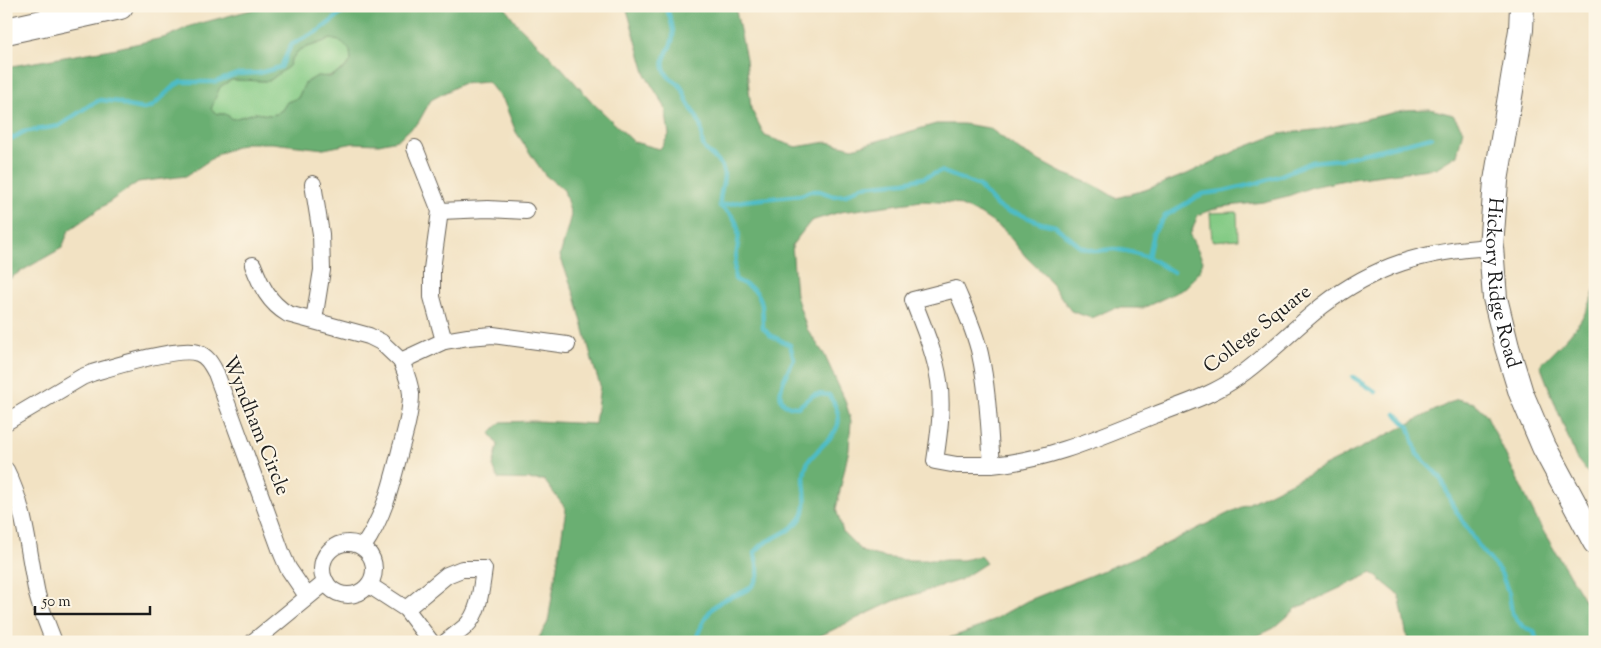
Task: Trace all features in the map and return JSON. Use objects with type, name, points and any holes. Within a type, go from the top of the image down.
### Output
[{"type":"main road","points":[[6,31],[120,6]]},
{"type":"street","name":"Hickory Ridge Road","points":[[1522,6],[1521,30],[1496,181],[1491,247],[1495,298],[1521,393],[1544,447],[1595,542]]},
{"type":"street","points":[[415,148],[440,211],[432,269],[432,296],[444,341]]},
{"type":"street","points":[[313,184],[321,234],[322,270],[314,320]]},
{"type":"street","points":[[440,211],[526,210]]},
{"type":"street","name":"College Square","points":[[992,465],[985,382],[980,353],[972,326],[956,289],[913,300],[929,344],[939,380],[940,408],[935,461],[957,465],[992,465],[1016,463],[1071,448],[1217,390],[1256,363],[1322,306],[1362,280],[1383,270],[1428,254],[1491,247]]},
{"type":"street","points":[[253,266],[265,292],[278,308],[288,314],[369,336],[381,342],[401,361],[406,372],[410,392],[407,425],[389,498],[375,531],[363,547]]},
{"type":"street","points":[[401,361],[444,341],[468,337],[493,335],[567,345]]},
{"type":"street","name":"Wyndham Circle","points":[[6,422],[92,373],[176,352],[197,352],[204,356],[216,373],[288,568],[307,596]]},
{"type":"street","points":[[6,470],[17,492],[22,509],[38,596],[54,642]]},
{"type":"street","points":[[346,543],[363,547],[371,555],[374,565],[374,575],[369,585],[362,591],[350,595],[333,590],[326,582],[323,574],[323,565],[326,557],[338,545],[346,543]]},
{"type":"street","points":[[406,609],[447,575],[462,569],[484,569],[477,607],[472,617],[466,626],[446,642]]},
{"type":"street","points":[[253,642],[326,582]]},
{"type":"street","points":[[369,585],[406,609],[431,642]]},
{"type":"green space","points":[[266,6],[504,6],[518,25],[559,65],[594,104],[634,142],[660,149],[669,135],[665,107],[646,76],[626,6],[735,6],[746,59],[751,109],[765,136],[796,147],[827,142],[853,148],[936,124],[963,124],[989,128],[1021,151],[1060,172],[1094,185],[1116,198],[1145,190],[1187,174],[1240,149],[1279,134],[1322,129],[1405,110],[1430,109],[1453,115],[1463,130],[1457,155],[1436,168],[1345,180],[1312,187],[1288,196],[1263,202],[1220,207],[1198,215],[1190,235],[1203,261],[1199,272],[1186,288],[1143,308],[1114,308],[1091,318],[1071,311],[1046,276],[1026,257],[1004,230],[980,214],[954,203],[922,201],[840,212],[811,221],[792,245],[796,296],[807,329],[824,354],[845,400],[851,421],[849,449],[836,509],[843,532],[863,552],[883,557],[905,560],[963,560],[980,556],[986,563],[960,580],[894,601],[807,642],[534,642],[537,641],[548,622],[566,509],[544,480],[498,479],[493,466],[498,445],[490,433],[501,422],[536,421],[595,424],[600,385],[575,296],[560,256],[571,215],[564,190],[545,175],[516,132],[504,102],[488,82],[461,84],[431,100],[418,123],[397,140],[379,144],[354,143],[324,149],[272,143],[246,143],[220,153],[186,176],[138,182],[69,230],[62,248],[6,281],[6,67],[117,48],[167,37],[190,26]],"holes":[[[331,39],[342,42],[350,50],[351,61],[344,69],[330,77],[317,76],[305,83],[298,98],[287,102],[282,110],[276,114],[255,113],[233,119],[225,114],[217,114],[211,109],[220,87],[231,80],[269,81],[289,66],[299,50]]]},
{"type":"green space","points":[[331,39],[343,42],[350,50],[351,61],[336,74],[317,76],[302,89],[298,98],[287,102],[282,110],[276,114],[255,113],[233,119],[225,114],[217,114],[211,109],[219,87],[231,80],[269,81],[289,66],[299,50]]},
{"type":"green space","points":[[1237,212],[1238,239],[1212,241],[1210,213]]},
{"type":"green space","points":[[1595,288],[1595,482],[1576,458],[1540,365],[1580,321]]},
{"type":"green space","points":[[1457,399],[1474,403],[1486,414],[1539,524],[1595,618],[1595,642],[1408,642],[1399,595],[1372,573],[1297,608],[1274,628],[1255,637],[1255,642],[938,642],[980,627],[1027,601],[1156,549]]},
{"type":"waterway","points":[[6,135],[13,138],[23,132],[59,126],[100,100],[119,102],[127,106],[144,109],[153,106],[174,86],[181,82],[215,82],[237,74],[259,73],[281,67],[291,45],[320,30],[351,6]]},
{"type":"waterway","points":[[666,6],[672,24],[673,36],[664,59],[665,72],[683,90],[700,124],[704,147],[719,162],[723,169],[724,178],[720,206],[732,216],[738,231],[735,279],[757,293],[762,307],[763,328],[770,335],[790,345],[794,359],[783,381],[781,389],[783,402],[788,406],[798,407],[815,395],[829,395],[835,404],[839,419],[838,425],[831,437],[810,459],[805,469],[805,504],[801,518],[791,528],[766,542],[755,552],[758,572],[756,581],[748,589],[715,605],[704,620],[695,642]]},
{"type":"waterway","points":[[1148,257],[1153,233],[1165,216],[1202,194],[1257,183],[1311,162],[1342,159],[1431,137]]},
{"type":"waterway","points":[[720,206],[743,201],[801,195],[810,191],[820,191],[833,196],[846,195],[862,186],[905,182],[941,171],[979,186],[997,206],[1008,212],[1055,226],[1081,247],[1096,251],[1114,249],[1131,252],[1148,257],[1173,272]]},
{"type":"waterway","points":[[1353,377],[1376,392]]},
{"type":"waterway","points":[[1396,414],[1409,427],[1417,454],[1441,478],[1453,506],[1480,548],[1501,573],[1509,594],[1512,613],[1523,627],[1534,631],[1537,642]]}]
